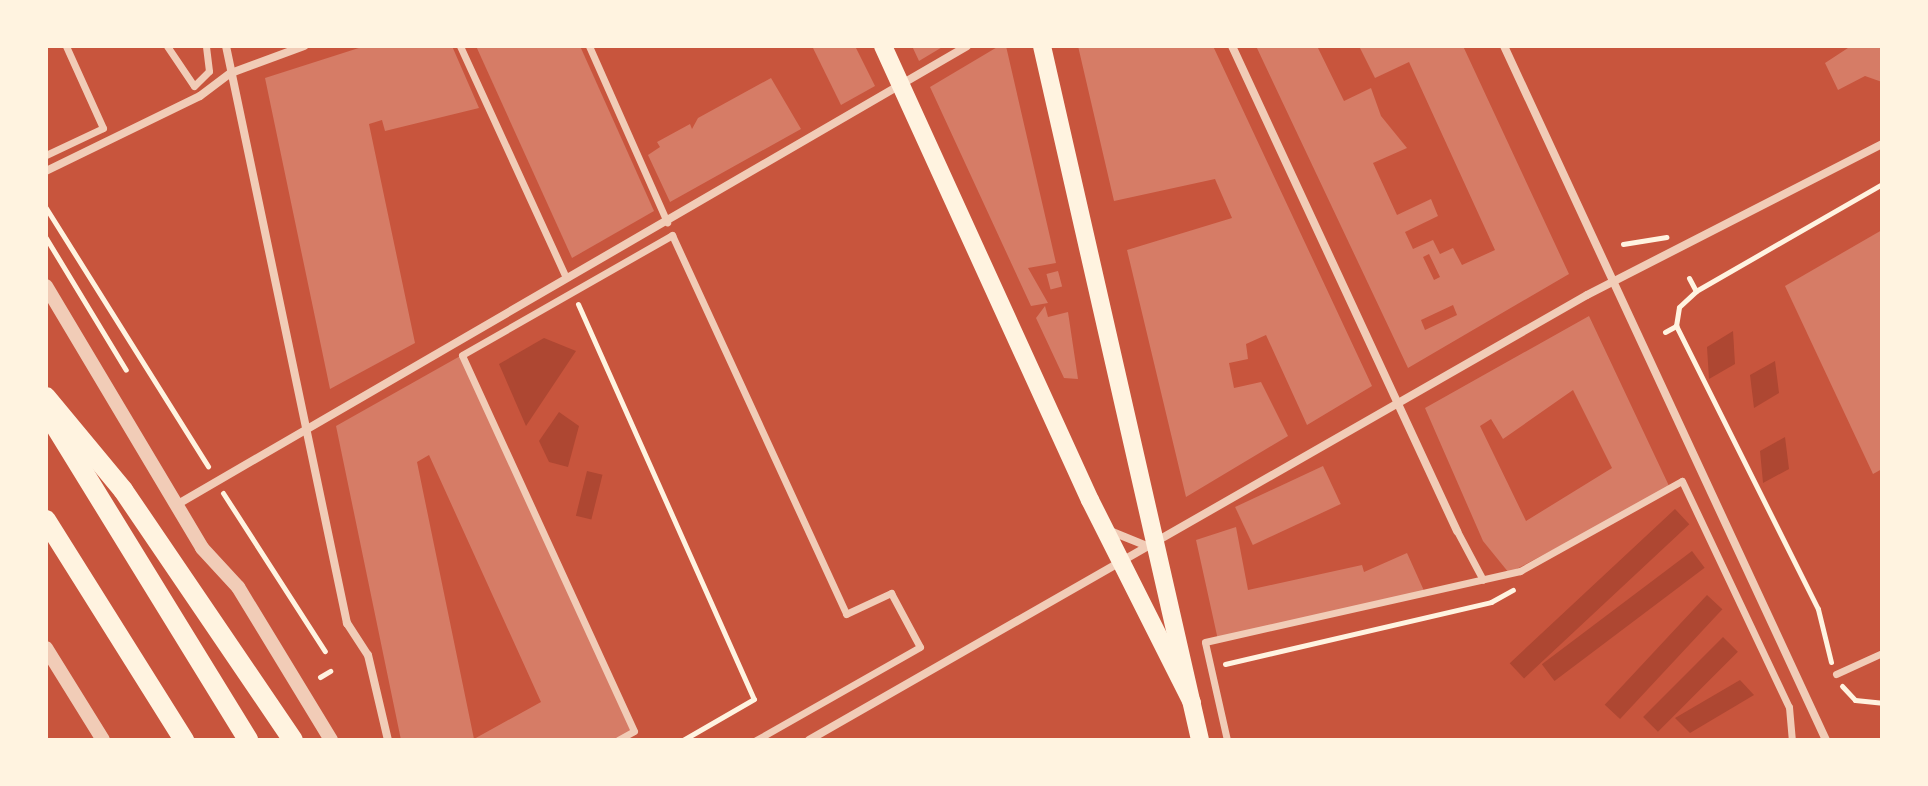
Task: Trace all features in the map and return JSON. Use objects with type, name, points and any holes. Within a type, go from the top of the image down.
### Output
[{"type":"highway","points":[[46,397],[123,490],[293,740]]},
{"type":"highway","points":[[46,412],[248,740]]},
{"type":"highway","points":[[46,520],[184,740]]},
{"type":"main road","points":[[883,46],[1119,561],[1192,703]]},
{"type":"main road","points":[[1042,46],[1151,541],[1200,740]]},
{"type":"street","points":[[46,155],[103,128],[66,46]]},
{"type":"street","points":[[167,46],[194,86],[209,71],[206,46]]},
{"type":"street","points":[[226,46],[303,429],[347,623],[368,655],[388,740]]},
{"type":"street","points":[[46,171],[200,96],[231,73],[304,46]]},
{"type":"street","points":[[460,46],[566,277]]},
{"type":"street","points":[[589,46],[667,222]]},
{"type":"street","points":[[178,504],[967,46]]},
{"type":"street","points":[[1232,46],[1457,531],[1483,580]]},
{"type":"street","points":[[1504,46],[1613,288],[1826,740]]},
{"type":"street","points":[[809,740],[1398,401],[1882,144]]},
{"type":"street","points":[[618,740],[634,731],[462,355],[672,235],[846,614],[891,593],[920,647],[756,740]]},
{"type":"street","points":[[46,286],[178,504],[331,740]]},
{"type":"street","points":[[1227,740],[1205,642],[1520,571],[1682,481],[1789,707],[1792,740]]},
{"type":"street","points":[[1103,525],[1151,541]]},
{"type":"street","points":[[46,648],[103,740]]},
{"type":"street","points":[[1836,674],[1882,653]]},
{"type":"path","points":[[1836,674],[1818,609],[1676,326],[1679,307],[1696,291],[1882,184]]},
{"type":"path","points":[[46,208],[208,466]]},
{"type":"path","points":[[1623,244],[1663,232],[1669,241]]},
{"type":"path","points":[[46,238],[126,370]]},
{"type":"path","points":[[1689,278],[1696,291]]},
{"type":"path","points":[[572,292],[754,699],[683,740]]},
{"type":"path","points":[[1665,332],[1676,326]]},
{"type":"path","points":[[222,492],[325,651]]},
{"type":"path","points":[[320,677],[330,671]]},
{"type":"path","points":[[1843,687],[1855,700],[1882,703]]},
{"type":"path","points":[[1026,740],[1075,740]]},
{"type":"shaded area","points":[[1733,331],[1735,364],[1709,379],[1707,347]]},
{"type":"shaded area","points":[[544,338],[576,351],[526,426],[499,364]]},
{"type":"shaded area","points":[[1775,361],[1779,393],[1754,408],[1750,375]]},
{"type":"shaded area","points":[[559,412],[579,426],[568,467],[549,462],[539,441]]},
{"type":"shaded area","points":[[1785,437],[1789,469],[1763,483],[1760,451]]},
{"type":"shaded area","points":[[587,471],[603,475],[591,520],[576,516]]},
{"type":"shaded area","points":[[1675,509],[1689,524],[1524,678],[1510,663]]},
{"type":"shaded area","points":[[1692,551],[1705,568],[1554,681],[1542,664]]},
{"type":"shaded area","points":[[1707,595],[1722,609],[1620,719],[1605,705]]},
{"type":"shaded area","points":[[1723,637],[1738,652],[1658,732],[1643,717]]},
{"type":"shaded area","points":[[1740,680],[1754,695],[1690,733],[1675,718]]},
{"type":"building","points":[[365,46],[452,46],[479,108],[385,131],[382,120],[369,124],[415,343],[330,389],[265,78]]},
{"type":"building","points":[[476,46],[580,46],[654,211],[572,258]]},
{"type":"building","points":[[812,46],[855,46],[875,86],[841,105]]},
{"type":"building","points":[[912,46],[944,46],[919,61]]},
{"type":"building","points":[[999,46],[1006,46],[1056,263],[1028,268],[1048,303],[1031,306],[930,87]]},
{"type":"building","points":[[1078,46],[1213,46],[1372,386],[1307,425],[1266,335],[1246,344],[1248,359],[1229,363],[1234,388],[1261,382],[1288,436],[1186,497],[1127,250],[1232,218],[1215,179],[1114,201]]},
{"type":"building","points":[[1256,46],[1317,46],[1344,101],[1371,88],[1381,116],[1407,148],[1373,163],[1397,215],[1431,199],[1438,216],[1405,232],[1413,249],[1433,240],[1440,254],[1453,248],[1462,265],[1495,250],[1409,62],[1375,78],[1359,46],[1463,46],[1569,274],[1408,368]],"holes":[[[1429,254],[1440,277],[1434,280],[1423,257]],[[1453,305],[1457,315],[1425,330],[1421,320]]]},
{"type":"building","points":[[1851,46],[1882,46],[1882,82],[1865,76],[1838,90],[1825,63]]},
{"type":"building","points":[[771,78],[801,129],[670,202],[648,155],[660,147],[657,142],[690,124],[692,129],[698,118]]},
{"type":"building","points":[[1882,230],[1882,469],[1873,474],[1785,286]]},
{"type":"building","points":[[1058,271],[1062,286],[1051,290],[1046,274]]},
{"type":"building","points":[[1045,306],[1048,317],[1068,312],[1078,379],[1064,378],[1036,318]]},
{"type":"building","points":[[1589,316],[1670,488],[1509,573],[1483,541],[1425,408]],"holes":[[[1573,390],[1612,468],[1526,521],[1480,426],[1491,419],[1503,439]]]},
{"type":"building","points":[[462,355],[634,731],[618,740],[401,740],[336,426]],"holes":[[[429,455],[541,702],[474,739],[417,462]]]},
{"type":"building","points":[[1323,466],[1341,504],[1253,545],[1235,507]]},
{"type":"building","points":[[1236,527],[1248,590],[1362,565],[1364,572],[1407,553],[1425,593],[1218,640],[1196,540]]}]
